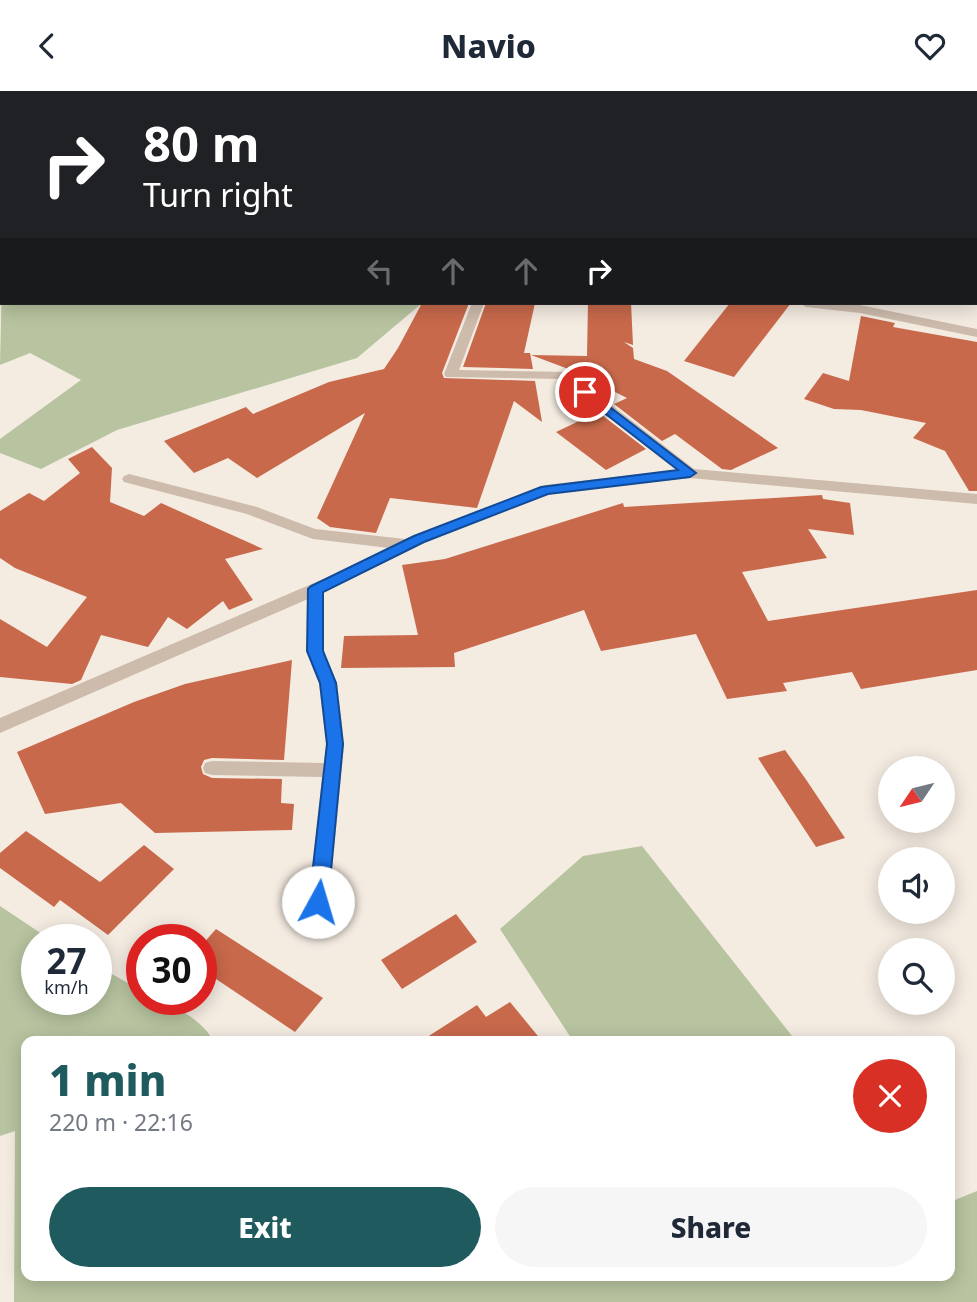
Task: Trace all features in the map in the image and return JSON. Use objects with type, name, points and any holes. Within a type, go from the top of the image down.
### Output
[{"type":"street","points":[[477,305],[451,374],[564,375],[690,473]]},
{"type":"street","points":[[824,305],[860,309],[977,333]]},
{"type":"street","points":[[0,726],[316,589],[408,545],[545,490],[690,473],[977,499]]},
{"type":"street","points":[[129,479],[252,510],[313,534],[408,545]]},
{"type":"street","points":[[316,589],[315,651],[328,683],[335,744],[318,902]]},
{"type":"street","points":[[212,768],[332,770]]},
{"type":"green space","points":[[1,305],[420,305],[357,358],[117,430],[41,469],[0,453],[0,439],[81,380],[30,353],[0,365]]},
{"type":"green space","points":[[642,846],[792,1036],[570,1036],[500,929],[583,856]]},
{"type":"green space","points":[[0,906],[27,924],[21,924],[21,1015],[112,1015],[112,974],[126,982],[126,1015],[188,1015],[210,1036],[21,1036],[21,1281],[955,1281],[955,1200],[977,1191],[977,1302],[14,1302],[15,1131],[0,1136]]},
{"type":"building","points":[[421,305],[468,305],[442,373],[444,378],[535,381],[542,422],[514,401],[477,508],[390,498],[376,533],[330,527],[317,518],[365,413],[257,478],[228,458],[194,473],[164,441],[246,407],[253,414],[329,382],[384,369]]},
{"type":"building","points":[[485,305],[535,305],[524,353],[530,353],[533,369],[463,367]]},
{"type":"building","points":[[588,305],[631,305],[633,345],[624,342],[633,348],[634,359],[667,371],[778,448],[731,470],[722,469],[675,434],[662,441],[614,404],[627,398],[571,370],[531,355],[587,356]]},
{"type":"building","points":[[728,305],[789,305],[734,377],[684,361]]},
{"type":"building","points":[[861,316],[895,323],[893,327],[977,342],[977,491],[969,491],[945,451],[913,438],[926,423],[861,410],[834,409],[804,399],[823,373],[849,381]]},
{"type":"building","points":[[598,412],[646,449],[606,470],[556,432]]},
{"type":"building","points":[[92,447],[112,468],[110,502],[144,516],[161,503],[263,549],[225,559],[253,600],[229,610],[223,601],[187,629],[168,617],[148,647],[101,635],[81,680],[72,684],[0,677],[0,619],[47,647],[87,597],[15,568],[0,558],[0,511],[29,493],[44,501],[80,473],[68,459]]},
{"type":"building","points":[[822,495],[823,499],[850,503],[854,535],[808,529],[827,558],[742,572],[768,621],[977,590],[977,670],[861,689],[852,672],[783,683],[787,691],[727,699],[696,634],[601,651],[584,610],[454,653],[455,667],[341,668],[344,636],[418,635],[402,565],[445,559],[623,503],[624,507]]},
{"type":"building","points":[[292,660],[284,760],[212,758],[204,760],[201,767],[203,774],[212,778],[282,779],[281,803],[294,804],[292,830],[155,833],[121,803],[45,814],[17,752],[134,702],[185,684]]},
{"type":"building","points":[[785,750],[845,838],[816,847],[758,758]]},
{"type":"building","points":[[26,831],[100,882],[144,845],[174,869],[112,931],[112,924],[93,924],[60,900],[54,907],[0,868],[0,853]]},
{"type":"building","points":[[456,914],[477,942],[402,989],[381,960]]},
{"type":"building","points":[[217,930],[323,998],[295,1032],[217,980]]},
{"type":"building","points":[[510,1002],[538,1036],[429,1036],[477,1005],[486,1017]]},
{"type":"route","points":[[318,902],[335,744],[328,683],[315,651],[316,589],[419,539],[545,490],[690,473],[585,392]]}]
